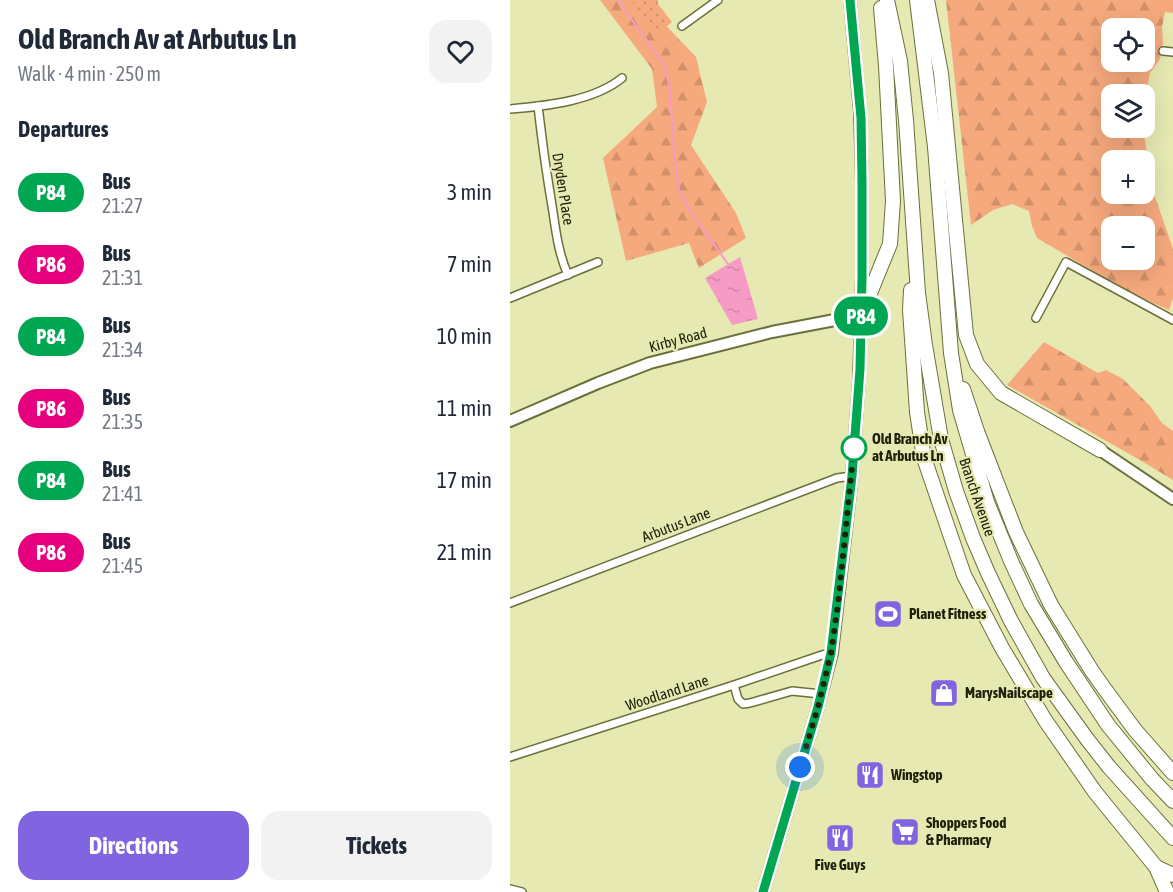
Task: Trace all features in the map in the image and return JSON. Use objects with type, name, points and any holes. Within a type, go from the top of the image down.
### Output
[{"type":"highway","points":[[861,315],[890,244],[893,201],[880,0]]},
{"type":"highway","name":"Branch Avenue","points":[[887,0],[900,61],[918,292],[933,396],[941,439],[973,538],[1006,612],[1043,678],[1109,767],[1173,838]]},
{"type":"highway","name":"Branch Avenue","points":[[917,0],[935,147],[951,353],[960,410],[987,502],[1031,604],[1066,662],[1108,725],[1173,801]]},
{"type":"highway","points":[[927,0],[941,73],[966,334],[977,364],[1001,393],[1100,450]]},
{"type":"highway","points":[[912,213],[910,310],[917,412],[924,458],[964,575],[1002,648],[1045,720],[1095,792],[1156,867],[1167,892]]},
{"type":"highway","points":[[951,353],[978,434],[1016,531],[1051,605],[1104,688],[1135,730],[1173,773]]},
{"type":"highway","points":[[1156,867],[1173,875]]},
{"type":"main road","points":[[763,892],[831,653],[852,476],[861,315],[862,135],[850,0]]},
{"type":"main road","name":"Kirby Road","points":[[510,421],[648,363],[772,332],[861,315]]},
{"type":"main road","points":[[1100,450],[1173,500]]},
{"type":"street","points":[[682,26],[718,0]]},
{"type":"street","points":[[1163,51],[1173,52]]},
{"type":"street","points":[[510,109],[538,106],[590,95],[604,90],[622,78]]},
{"type":"street","name":"Dryden Place","points":[[538,106],[555,226],[561,256],[568,275]]},
{"type":"street","points":[[510,298],[598,262]]},
{"type":"street","points":[[1035,318],[1066,262],[1173,320]]},
{"type":"street","name":"Arbutus Lane","points":[[510,603],[837,478],[852,476]]},
{"type":"street","name":"Woodland Lane","points":[[510,757],[831,653]]},
{"type":"street","points":[[735,685],[738,699],[742,704],[792,691],[821,694]]},
{"type":"street","points":[[510,889],[522,892]]},
{"type":"green space","points":[[600,0],[653,0],[654,13],[696,57],[707,102],[691,145],[736,213],[746,238],[699,268],[689,243],[626,261],[603,158],[657,107],[652,69]]},
{"type":"green space","points":[[631,0],[658,0],[658,4],[672,22],[657,34]]},
{"type":"green space","points":[[946,0],[1173,0],[1173,13],[1165,12],[1162,27],[1163,44],[1160,59],[1155,66],[1155,18],[1101,18],[1101,72],[1151,72],[1148,84],[1101,84],[1101,138],[1145,138],[1146,150],[1101,150],[1101,204],[1155,204],[1155,197],[1173,249],[1173,298],[1169,310],[1118,285],[1037,238],[1029,211],[1012,204],[993,210],[971,225]]},
{"type":"green space","points":[[1044,342],[1098,373],[1106,370],[1123,379],[1150,406],[1162,423],[1173,431],[1173,480],[1007,385]]},
{"type":"water","points":[[740,257],[758,319],[732,325],[705,278]]},
{"type":"waterway","points":[[619,0],[665,66],[670,90],[679,190],[690,211],[728,264]]},
{"type":"bus line","name":"P84","points":[[763,892],[818,707],[831,653],[852,476],[860,369],[862,135],[850,0]]},
{"type":"place","name":"Old Branch Av at Arbutus Ln","points":[[854,448]]},
{"type":"place","name":"Planet Fitness","points":[[888,614]]},
{"type":"place","name":"MarysNailscape","points":[[944,693]]},
{"type":"place","name":"Wingstop","points":[[870,775]]},
{"type":"place","name":"Shoppers Food & Pharmacy","points":[[905,832]]},
{"type":"place","name":"Five Guys","points":[[840,838]]},
{"type":"route","points":[[800,767],[831,653],[854,448]]}]
